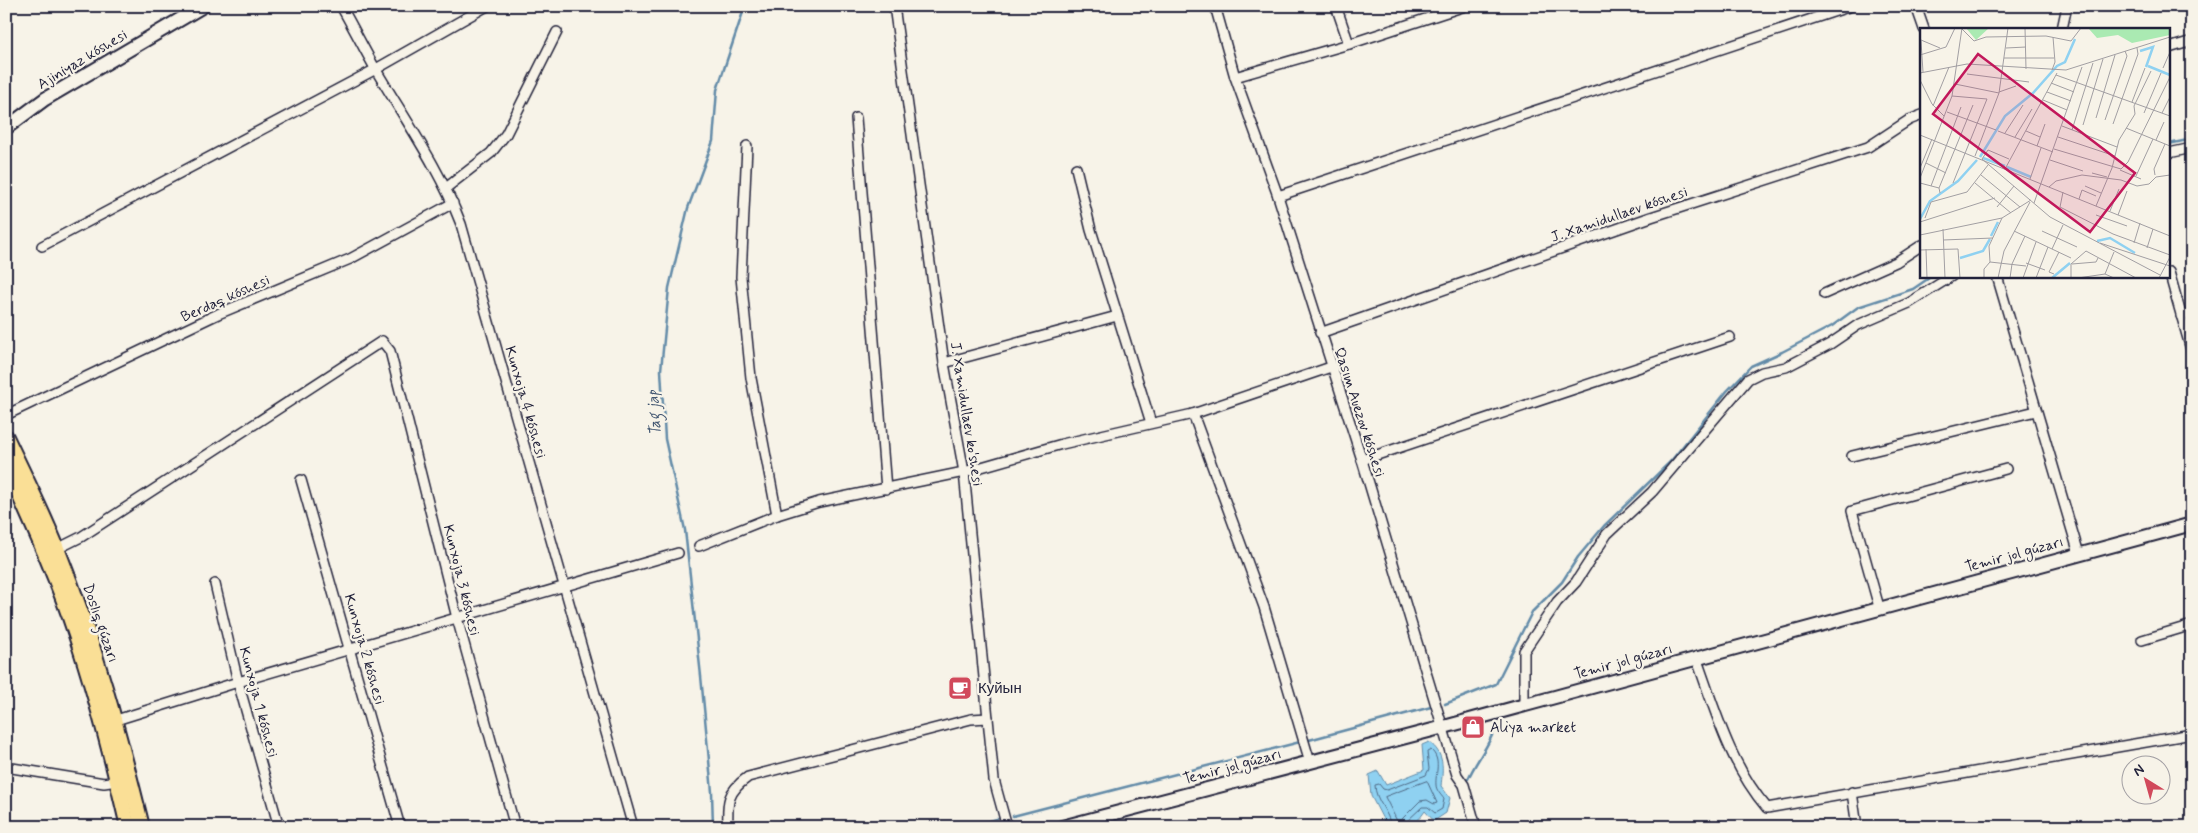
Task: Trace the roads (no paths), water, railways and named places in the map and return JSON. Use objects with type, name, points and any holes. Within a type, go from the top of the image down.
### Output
[{"type":"main road","name":"Doslıq gúzarı","points":[[6,437],[57,549],[76,597],[116,720],[142,827]]},
{"type":"main road","name":"Doslıq gúzarı","points":[[6,466],[56,580],[76,635],[128,827]]},
{"type":"street","name":"Ajiniyaz kóshesi","points":[[6,128],[45,99],[203,6]]},
{"type":"street","name":"Kunxoja 4 kóshesi","points":[[341,6],[376,69],[432,161],[453,203],[633,827]]},
{"type":"street","points":[[42,246],[376,69],[487,6]]},
{"type":"street","name":"J. Xamidullaev ko'shesi","points":[[894,6],[944,363],[964,472],[994,780],[1007,827]]},
{"type":"street","name":"Qasım Auezov kóshesi","points":[[1215,6],[1235,77],[1278,196],[1320,333],[1362,460],[1457,775],[1464,785],[1476,827]]},
{"type":"street","points":[[1336,6],[1349,44]]},
{"type":"street","points":[[1235,77],[1349,44],[1465,6]]},
{"type":"street","points":[[1278,196],[1851,6]]},
{"type":"street","points":[[1916,6],[1924,28]]},
{"type":"street","points":[[2062,28],[2067,6]]},
{"type":"street","points":[[446,188],[491,153],[506,134],[556,32]]},
{"type":"street","points":[[2170,48],[2192,41]]},
{"type":"street","name":"J. Xamidullaev kóshesi","points":[[1320,333],[1651,217],[1868,147],[1909,120],[1920,116]]},
{"type":"street","points":[[856,118],[886,488]]},
{"type":"street","points":[[747,146],[741,277],[751,378],[777,515]]},
{"type":"street","points":[[2170,153],[2192,148]]},
{"type":"street","points":[[1076,168],[1091,230],[1150,424]]},
{"type":"street","name":"Berdaq kóshesi","points":[[6,415],[218,314],[350,259],[453,203]]},
{"type":"street","points":[[1824,294],[1896,262],[1920,246]]},
{"type":"street","points":[[2170,276],[2192,353]]},
{"type":"street","points":[[1524,705],[1524,651],[1556,602],[1576,582],[1607,534],[1652,492],[1748,379],[1762,372],[1786,367],[1830,344],[1858,325],[1909,303],[1949,278]]},
{"type":"street","points":[[1998,278],[2078,554]]},
{"type":"street","points":[[2181,316],[2192,313]]},
{"type":"street","points":[[944,363],[1117,316]]},
{"type":"street","points":[[1362,460],[1730,337]]},
{"type":"street","name":"Kunxoja 3 kóshesi","points":[[57,549],[81,537],[382,341],[390,351],[457,618],[515,827]]},
{"type":"street","points":[[698,546],[777,515],[819,502],[964,472],[1062,444],[1193,414],[1331,367]]},
{"type":"street","points":[[1852,456],[2036,410]]},
{"type":"street","points":[[1193,414],[1264,607],[1310,762]]},
{"type":"street","points":[[1879,607],[1852,511],[2006,469]]},
{"type":"street","name":"Kunxoja 2 kóshesi","points":[[301,480],[351,649],[400,827]]},
{"type":"street","name":"Temir jol gúzarı","points":[[1062,827],[1444,727],[1879,607],[2192,524]]},
{"type":"street","points":[[116,720],[238,682],[678,553]]},
{"type":"street","name":"Kunxoja 1 kóshesi","points":[[215,584],[238,682],[279,827]]},
{"type":"street","points":[[2142,640],[2192,625]]},
{"type":"street","points":[[1696,657],[1729,748],[1752,790],[1767,808],[2192,734]]},
{"type":"street","points":[[728,827],[727,803],[736,786],[748,777],[971,719],[988,718]]},
{"type":"street","points":[[6,767],[104,783],[117,781]]},
{"type":"street","points":[[1852,792],[1858,827]]},
{"type":"water","points":[[1429,742],[1438,751],[1442,762],[1441,786],[1450,798],[1446,813],[1434,821],[1425,811],[1413,824],[1387,827],[1371,796],[1369,775],[1378,771],[1386,785],[1424,770],[1422,745]]},
{"type":"waterway","name":"Tag jap","points":[[713,827],[712,792],[685,530],[665,439],[661,370],[669,288],[688,208],[713,141],[717,90],[745,6]]},
{"type":"waterway","points":[[2170,144],[2192,139]]},
{"type":"waterway","points":[[1445,704],[1496,684],[1532,612],[1562,582],[1578,557],[1604,526],[1671,461],[1727,391],[1751,366],[1832,326],[1858,307],[1913,289],[1929,278]]},
{"type":"waterway","points":[[1309,740],[1431,707]]},
{"type":"waterway","points":[[1468,779],[1495,728]]},
{"type":"waterway","points":[[1013,816],[1300,742]]},
{"type":"waterway","points":[[968,827],[997,819]]},
{"type":"place","name":"Куйын","points":[[960,688]]},
{"type":"place","name":"Aliya market","points":[[1473,727]]}]
